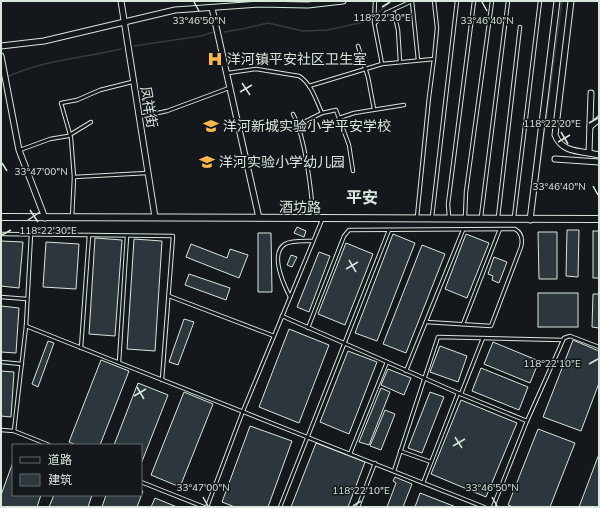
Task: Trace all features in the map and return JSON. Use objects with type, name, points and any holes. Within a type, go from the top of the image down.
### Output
[{"type":"street","name":"凤祥街","points":[[121,1],[132,82],[155,218]]},
{"type":"street","points":[[1,46],[44,41],[175,10],[258,4],[308,5],[343,1]]},
{"type":"street","points":[[530,220],[557,1]]},
{"type":"street","points":[[571,1],[555,135],[558,142],[564,148],[599,155]]},
{"type":"street","points":[[212,8],[228,73],[259,218]]},
{"type":"street","points":[[1,56],[19,150],[44,218]]},
{"type":"street","points":[[589,153],[591,93]]},
{"type":"street","points":[[590,127],[599,119]]},
{"type":"street","points":[[555,159],[599,162]]},
{"type":"street","name":"酒坊路","points":[[1,217],[599,220]]},
{"type":"lane","points":[[375,1],[374,19],[382,64]]},
{"type":"lane","points":[[375,24],[386,13],[412,1],[418,60]]},
{"type":"lane","points":[[416,220],[437,28],[434,1]]},
{"type":"lane","points":[[431,220],[457,1]]},
{"type":"lane","points":[[449,220],[448,204],[474,1]]},
{"type":"lane","points":[[465,220],[466,192],[492,1]]},
{"type":"lane","points":[[481,220],[508,1]]},
{"type":"lane","points":[[514,220],[540,1]]},
{"type":"lane","points":[[386,13],[394,14],[398,30],[400,62]]},
{"type":"lane","points":[[498,220],[520,27]]},
{"type":"lane","points":[[358,46],[366,68],[374,109]]},
{"type":"lane","points":[[309,86],[382,64],[434,58]]},
{"type":"lane","points":[[228,73],[256,69],[284,72],[299,76],[304,79],[309,86],[322,113]]},
{"type":"lane","points":[[72,218],[74,177],[70,134],[61,103],[77,100],[100,90],[132,82]]},
{"type":"lane","points":[[138,117],[167,111],[230,88]]},
{"type":"lane","points":[[340,118],[354,113],[404,105]]},
{"type":"lane","points":[[298,125],[322,113],[336,110],[349,145],[353,171]]},
{"type":"lane","points":[[293,114],[298,125],[312,197],[313,219]]},
{"type":"lane","points":[[19,150],[50,139],[70,134],[92,122]]},
{"type":"lane","points":[[74,177],[147,173]]},
{"type":"lane","points":[[207,507],[243,411],[322,219]]},
{"type":"lane","points":[[462,324],[500,229]]},
{"type":"lane","points":[[308,328],[346,233],[350,230],[515,229],[519,231],[522,237],[522,242],[491,326],[426,322]]},
{"type":"lane","points":[[280,507],[306,436],[389,230]]},
{"type":"lane","points":[[406,370],[463,230]]},
{"type":"lane","points":[[1,234],[173,236],[162,380]]},
{"type":"lane","points":[[14,431],[26,326],[31,234]]},
{"type":"lane","points":[[81,348],[89,235]]},
{"type":"lane","points":[[119,362],[127,236]]},
{"type":"lane","points":[[290,298],[279,272],[279,251],[289,242],[313,241]]},
{"type":"lane","points":[[169,296],[274,336]]},
{"type":"lane","points":[[1,297],[27,299]]},
{"type":"lane","points":[[282,316],[458,393],[527,421]]},
{"type":"lane","points":[[26,326],[484,507]]},
{"type":"lane","points":[[493,507],[527,421],[564,338],[570,336],[599,347]]},
{"type":"lane","points":[[394,471],[438,337],[563,340]]},
{"type":"lane","points":[[461,394],[483,338]]},
{"type":"lane","points":[[1,362],[22,364]]},
{"type":"lane","points":[[350,454],[386,362]]},
{"type":"lane","points":[[423,483],[458,393]]},
{"type":"lane","points":[[1,430],[14,431],[46,444]]},
{"type":"lane","points":[[400,451],[431,462]]},
{"type":"lane","points":[[358,507],[375,463]]},
{"type":"lane","points":[[142,482],[204,507]]},
{"type":"building","points":[[297,227],[306,231],[304,237],[294,233]]},
{"type":"building","points":[[567,230],[579,230],[578,277],[566,276]]},
{"type":"building","points":[[593,231],[599,231],[599,278],[593,278]]},
{"type":"building","points":[[538,232],[557,232],[557,279],[539,279]]},
{"type":"building","points":[[258,233],[271,233],[272,292],[258,292]]},
{"type":"building","points":[[393,234],[415,243],[377,341],[355,333]]},
{"type":"building","points":[[466,234],[489,243],[467,298],[445,289]]},
{"type":"building","points":[[95,238],[122,240],[115,336],[89,334]]},
{"type":"building","points":[[134,239],[162,241],[155,351],[127,349]]},
{"type":"building","points":[[1,241],[23,242],[19,288],[1,286]]},
{"type":"building","points":[[46,242],[79,244],[76,289],[43,287]]},
{"type":"building","points":[[346,243],[373,254],[345,325],[318,314]]},
{"type":"building","points":[[191,244],[227,258],[230,249],[248,255],[239,278],[186,257]]},
{"type":"building","points":[[422,245],[445,254],[406,353],[383,344]]},
{"type":"building","points":[[319,252],[330,256],[309,312],[297,307]]},
{"type":"building","points":[[291,255],[297,257],[292,267],[287,265]]},
{"type":"building","points":[[494,257],[507,262],[499,283],[492,280],[493,276],[488,274]]},
{"type":"building","points":[[189,274],[230,288],[226,300],[185,285]]},
{"type":"building","points":[[538,293],[578,293],[578,327],[538,327]]},
{"type":"building","points":[[593,294],[599,294],[599,328],[592,327]]},
{"type":"building","points":[[1,306],[19,308],[16,353],[1,352]]},
{"type":"building","points":[[184,319],[194,322],[178,365],[169,362]]},
{"type":"building","points":[[289,329],[329,345],[299,423],[259,407]]},
{"type":"building","points":[[573,340],[599,351],[599,383],[581,431],[543,417]]},
{"type":"building","points":[[48,341],[54,343],[38,387],[32,384]]},
{"type":"building","points":[[493,342],[539,361],[530,383],[484,364]]},
{"type":"building","points":[[440,346],[467,356],[458,382],[430,372]]},
{"type":"building","points":[[348,351],[377,362],[349,434],[320,422]]},
{"type":"building","points":[[101,360],[129,371],[100,444],[74,444],[69,442]]},
{"type":"building","points":[[481,368],[528,387],[519,410],[472,391]]},
{"type":"building","points":[[388,369],[411,378],[404,395],[381,385]]},
{"type":"building","points":[[1,371],[14,372],[11,417],[1,416]]},
{"type":"building","points":[[138,383],[168,395],[142,461],[142,444],[114,444]]},
{"type":"building","points":[[381,388],[390,392],[369,445],[359,442]]},
{"type":"building","points":[[184,392],[213,404],[180,487],[151,475]]},
{"type":"building","points":[[430,392],[444,397],[422,453],[408,448]]},
{"type":"building","points":[[461,400],[517,423],[486,497],[431,474]]},
{"type":"building","points":[[385,410],[395,414],[381,450],[370,446]]},
{"type":"building","points":[[250,426],[292,441],[268,507],[235,507],[222,502]]},
{"type":"building","points":[[538,429],[575,443],[550,507],[513,507],[508,505]]},
{"type":"building","points":[[316,443],[365,462],[348,507],[291,507]]},
{"type":"building","points":[[599,454],[599,507],[579,507]]},
{"type":"building","points":[[12,465],[12,496],[41,496],[37,507],[1,507],[1,495]]},
{"type":"building","points":[[395,477],[412,484],[403,507],[387,507],[396,483],[393,481]]},
{"type":"building","points":[[420,493],[456,507],[415,507]]},
{"type":"building","points":[[54,496],[92,496],[88,507],[49,507]]},
{"type":"building","points":[[106,496],[141,496],[137,507],[102,507]]},
{"type":"building","points":[[155,498],[177,507],[151,507]]},
{"type":"waterway","points":[[224,32],[268,23],[303,31],[328,30],[368,21],[392,1]]},
{"type":"waterway","points":[[534,209],[562,1]]},
{"type":"waterway","points":[[134,46],[201,36],[214,32]]},
{"type":"waterway","points":[[7,77],[21,71],[49,63],[121,49]]},
{"type":"place","name":"洋河镇平安社区卫生室","points":[[215,59]]},
{"type":"place","name":"洋河新城实验小学平安学校","points":[[211,126]]},
{"type":"place","name":"洋河实验小学幼儿园","points":[[207,162]]},
{"type":"district","name":"平安","points":[[362,197]]}]
